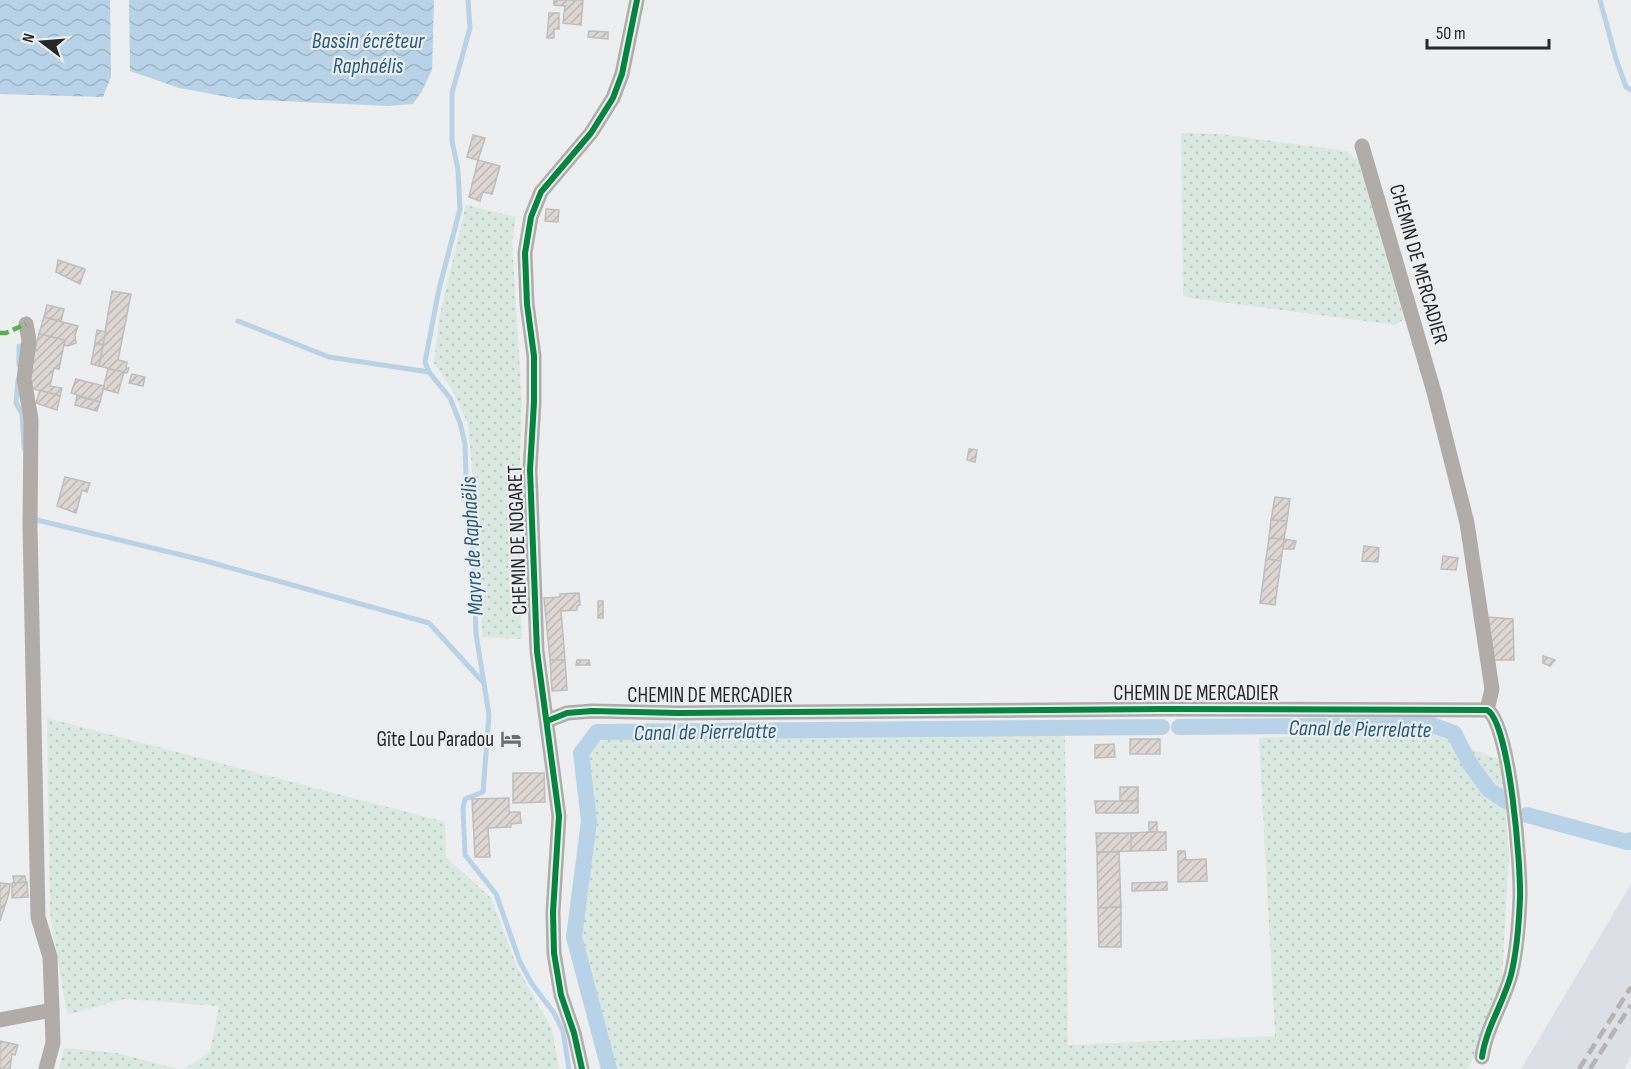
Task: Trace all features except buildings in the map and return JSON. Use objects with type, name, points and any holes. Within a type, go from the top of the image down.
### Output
[{"type":"street","name":"CHEMIN DE NOGARET","points":[[582,1069],[574,1033],[561,995],[554,953],[553,912],[559,816],[536,639],[530,470],[534,356],[527,304],[525,253],[531,217],[541,192],[591,133],[613,98],[622,74],[637,0]]},
{"type":"street","name":"CHEMIN DE MERCADIER","points":[[547,721],[567,713],[592,711],[690,713],[1150,709],[1488,710],[1492,689],[1467,523],[1434,392],[1362,146]]},
{"type":"street","points":[[26,324],[29,340],[24,379],[31,419],[30,526],[38,917],[50,957],[53,1043],[46,1069]]},
{"type":"street","points":[[1482,1057],[1484,1040],[1501,1005],[1511,975],[1520,896],[1517,836],[1505,750],[1497,723],[1488,710]]},
{"type":"street","points":[[0,1020],[52,1010]]},
{"type":"shaded area","points":[[1181,133],[1220,134],[1347,151],[1359,162],[1404,319],[1395,325],[1190,298],[1183,295]]},
{"type":"shaded area","points":[[466,205],[516,217],[512,240],[522,404],[519,489],[522,639],[482,637],[479,549],[468,424],[452,389],[434,363],[439,318]]},
{"type":"shaded area","points":[[47,718],[445,822],[446,857],[491,898],[517,967],[552,1029],[559,1069],[184,1069],[210,1052],[219,1006],[124,999],[67,1015],[50,913]]},
{"type":"shaded area","points":[[1065,732],[1068,1045],[1275,1036],[1259,738],[1427,732],[1502,761],[1509,857],[1502,978],[1473,1059],[1467,1069],[615,1069],[581,940],[597,820],[587,754],[604,739]]},
{"type":"shaded area","points":[[1631,884],[1631,1056],[1625,1069],[1521,1069]]},
{"type":"shaded area","points":[[64,1048],[117,1053],[178,1069],[59,1069]]},
{"type":"water","points":[[0,0],[110,0],[111,77],[103,97],[0,94]]},
{"type":"water","name":"Bassin écrêteur Raphaélis","points":[[129,0],[434,0],[432,70],[413,104],[388,106],[239,99],[179,88],[130,71]]},
{"type":"waterway","name":"Mayre de Raphaëlis","points":[[468,0],[470,28],[452,93],[452,141],[458,170],[460,209],[439,289],[425,362],[429,372],[450,398],[465,444],[474,567],[476,634],[489,715],[483,792],[465,799],[463,808],[465,855],[496,894],[520,962],[532,984],[554,1013],[563,1031],[569,1069]]},
{"type":"waterway","points":[[1600,0],[1616,59],[1626,87],[1631,90]]},
{"type":"waterway","points":[[238,321],[329,357],[429,372]]},
{"type":"waterway","points":[[19,346],[19,365]]},
{"type":"waterway","points":[[18,380],[16,403],[22,414],[24,448]]},
{"type":"waterway","points":[[37,520],[202,560],[429,623],[482,681]]},
{"type":"waterway","name":"Canal de Pierrelatte","points":[[1179,727],[1432,725],[1454,733],[1470,764],[1489,790],[1506,801]]},
{"type":"waterway","name":"Canal de Pierrelatte","points":[[609,1069],[574,937],[589,821],[581,753],[597,732],[1162,727]]},
{"type":"waterway","name":"Canal de Pierrelatte","points":[[1527,815],[1627,842],[1631,840]]},
{"type":"railway","points":[[1579,1069],[1631,987]]},
{"type":"railway","points":[[1590,1069],[1631,1005]]},
{"type":"marked path","points":[[0,333],[6,333],[26,324]]},
{"type":"cycle path","points":[[582,1069],[574,1033],[561,995],[554,953],[553,912],[559,816],[537,651],[530,470],[534,356],[527,304],[525,253],[531,217],[541,192],[591,133],[613,98],[622,74],[637,0]]},
{"type":"cycle path","points":[[547,721],[567,713],[592,711],[678,713],[1162,709],[1487,710],[1495,720],[1508,767],[1516,829],[1520,898],[1511,975],[1487,1036],[1482,1057]]},
{"type":"place","name":"Gîte Lou Paradou","points":[[511,739]]}]
